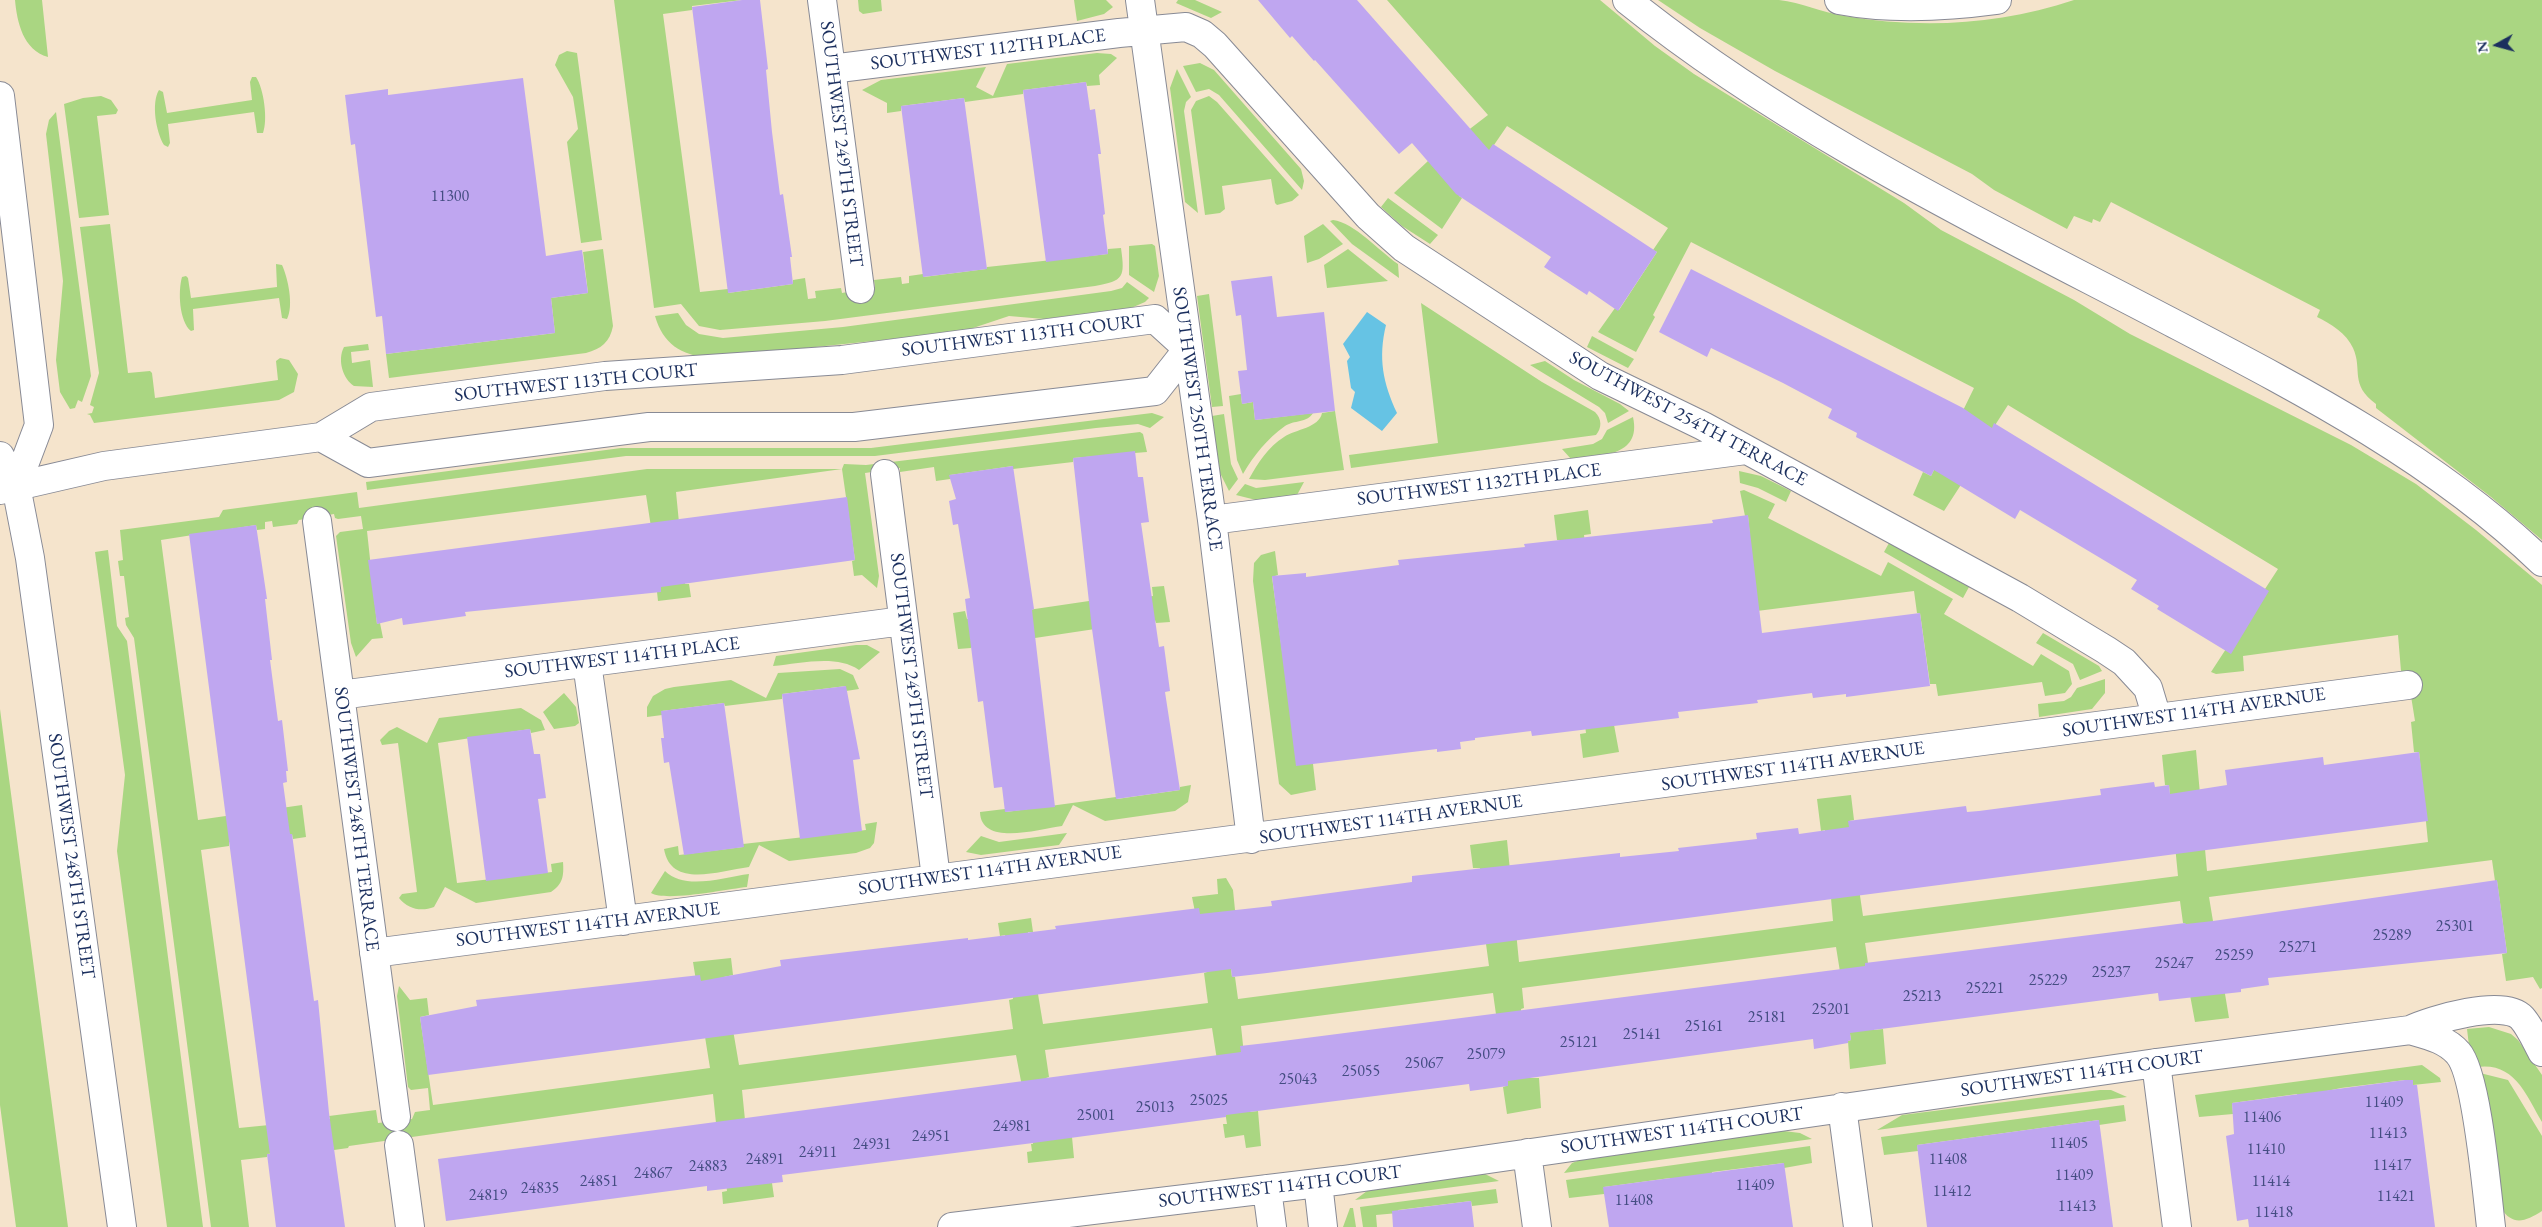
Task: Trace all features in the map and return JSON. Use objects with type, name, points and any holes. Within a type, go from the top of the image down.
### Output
[{"type":"main road","name":"SOUTHWEST 249TH STREET","points":[[822,0],[860,289]]},
{"type":"main road","name":"SOUTHWEST 250TH TERRACE","points":[[1140,0],[1212,520],[1251,839]]},
{"type":"main road","points":[[1626,0],[1695,53],[1792,116],[1937,199],[2341,413],[2426,468],[2478,507],[2542,562]]},
{"type":"main road","points":[[1839,0],[1908,6],[1966,4],[1997,0]]},
{"type":"main road","name":"SOUTHWEST 254TH TERRACE","points":[[1145,32],[1186,27],[1202,34],[1232,63],[1368,216],[1404,248],[1600,376],[1704,426],[2032,605],[2124,662],[2148,688],[2157,718]]},
{"type":"main road","name":"SOUTHWEST 112TH PLACE","points":[[831,69],[1107,34],[1145,32]]},
{"type":"main road","points":[[0,96],[39,425],[8,488]]},
{"type":"main road","name":"SOUTHWEST 113TH COURT","points":[[8,488],[104,466],[321,437],[371,407],[605,376],[842,360],[1155,319],[1188,349]]},
{"type":"main road","points":[[321,437],[368,463],[650,427],[854,426],[1155,390],[1188,349]]},
{"type":"main road","name":"SOUTHWEST 1132TH PLACE","points":[[1212,520],[1746,450]]},
{"type":"main road","name":"SOUTHWEST 248TH STREET","points":[[0,456],[30,558],[122,1227]]},
{"type":"main road","name":"SOUTHWEST 249TH STREET","points":[[885,474],[936,878]]},
{"type":"main road","name":"SOUTHWEST 248TH TERRACE","points":[[317,521],[396,1117]]},
{"type":"main road","name":"SOUTHWEST 114TH PLACE","points":[[340,695],[903,621]]},
{"type":"main road","points":[[587,663],[623,921]]},
{"type":"main road","name":"SOUTHWEST 114TH AVERNUE","points":[[374,953],[936,878],[1251,839],[2408,685]]},
{"type":"main road","points":[[2410,1030],[2443,1018],[2502,1010],[2522,1017],[2542,1052]]},
{"type":"main road","points":[[2410,1030],[2438,1038],[2460,1054],[2475,1106],[2491,1227]]},
{"type":"main road","name":"SOUTHWEST 114TH COURT","points":[[952,1227],[1057,1221],[1842,1107],[2410,1030]]},
{"type":"main road","points":[[2156,1063],[2178,1227]]},
{"type":"main road","points":[[1842,1107],[1858,1227]]},
{"type":"main road","points":[[400,1145],[410,1227]]},
{"type":"main road","points":[[1527,1153],[1537,1227]]},
{"type":"main road","points":[[1318,1183],[1323,1227]]},
{"type":"main road","points":[[1268,1189],[1272,1227]]},
{"type":"green space","points":[[15,0],[42,0],[48,57],[39,53],[27,42],[17,17]]},
{"type":"green space","points":[[614,0],[742,0],[692,6],[692,10],[663,14],[700,292],[728,289],[728,293],[793,284],[793,280],[805,278],[808,299],[816,298],[815,291],[841,288],[842,293],[875,287],[874,280],[901,277],[902,284],[909,283],[909,276],[923,274],[924,277],[986,269],[987,267],[1108,254],[1108,249],[1121,248],[1123,265],[1120,276],[1112,282],[1095,286],[825,321],[720,330],[699,326],[681,304],[654,308]]},
{"type":"green space","points":[[858,0],[881,0],[882,11],[863,14],[859,11]]},
{"type":"green space","points":[[1074,0],[1106,0],[1113,7],[1104,14],[1077,21]]},
{"type":"green space","points":[[1178,0],[1195,0],[1222,12],[1211,18],[1176,3]]},
{"type":"green space","points":[[1387,0],[1600,0],[1655,46],[1694,74],[1904,203],[1941,230],[2074,300],[2130,334],[2351,445],[2416,484],[2476,530],[2542,585],[2542,988],[2540,989],[2533,977],[2506,981],[2502,954],[2507,953],[2497,881],[2495,881],[2492,860],[2209,897],[2229,1018],[2195,1022],[2190,995],[2194,994],[2185,923],[2183,923],[2180,901],[1865,943],[1868,963],[1865,964],[1874,1030],[1883,1029],[1886,1064],[1850,1069],[1848,1041],[1851,1040],[1836,947],[1522,988],[1524,1008],[1521,1009],[1529,1078],[1539,1078],[1541,1108],[1507,1114],[1503,1087],[1506,1086],[1493,993],[1241,1026],[1250,1112],[1258,1111],[1261,1146],[1246,1148],[1244,1135],[1225,1138],[1223,1124],[1227,1124],[1212,1028],[1045,1050],[1049,1077],[1046,1078],[1072,1137],[1074,1158],[1028,1163],[1027,1152],[1032,1151],[1031,1144],[1033,1144],[1016,1055],[742,1090],[750,1170],[772,1183],[774,1197],[723,1204],[722,1192],[727,1191],[719,1123],[716,1123],[713,1094],[349,1146],[348,1148],[334,1150],[333,1146],[267,1154],[267,1157],[241,1160],[249,1227],[211,1227],[134,638],[126,625],[125,618],[129,617],[124,576],[120,576],[118,561],[123,560],[120,530],[219,517],[223,510],[357,492],[359,508],[647,469],[842,469],[676,492],[685,584],[689,584],[691,597],[658,601],[657,592],[661,591],[646,495],[367,531],[377,624],[380,623],[383,638],[372,639],[356,657],[351,643],[336,536],[340,532],[363,529],[361,516],[338,519],[335,518],[334,514],[299,520],[297,524],[273,527],[272,521],[265,522],[265,529],[257,530],[256,525],[161,540],[198,820],[302,805],[306,837],[293,839],[292,834],[229,842],[229,846],[201,850],[239,1128],[330,1119],[329,1116],[376,1110],[378,1123],[412,1119],[415,1112],[430,1110],[428,1088],[411,1090],[408,1087],[397,996],[399,986],[410,1000],[427,998],[429,1015],[420,1017],[433,1105],[710,1068],[693,962],[731,958],[733,975],[724,977],[739,1065],[1013,1029],[1009,1000],[1013,999],[1005,935],[1000,936],[998,923],[1031,918],[1033,932],[1028,932],[1036,994],[1038,994],[1043,1024],[1208,1003],[1204,973],[1207,972],[1192,897],[1218,894],[1217,879],[1226,878],[1233,890],[1235,910],[1239,910],[1241,922],[1225,924],[1232,977],[1235,977],[1238,999],[1489,966],[1486,944],[1489,944],[1480,868],[1473,868],[1470,845],[1507,840],[1519,962],[1833,921],[1825,830],[1821,831],[1817,799],[1851,795],[1854,820],[1849,821],[1863,916],[2178,876],[2169,785],[2165,785],[2162,755],[2196,750],[2207,871],[2428,842],[2419,752],[2414,752],[2411,722],[2415,721],[2407,671],[2401,671],[2398,635],[2243,656],[2244,671],[2216,674],[2211,672],[2278,569],[2008,405],[1963,475],[1966,477],[1944,511],[1913,495],[1923,472],[1931,476],[1974,388],[1691,242],[1636,352],[1598,332],[1615,308],[1619,310],[1657,252],[1653,250],[1668,228],[1507,126],[1459,196],[1462,198],[1442,229],[1394,193],[1428,161],[1488,115]]},
{"type":"green space","points":[[1658,0],[1779,0],[1845,16],[1874,20],[1931,23],[1960,22],[2018,15],[2074,0],[2542,0],[2542,540],[2491,497],[2376,408],[2376,404],[2362,390],[2359,383],[2356,356],[2353,348],[2338,329],[2317,317],[2320,310],[2111,202],[2100,222],[2093,219],[2092,223],[2074,216],[2067,229],[1994,190],[1972,174],[1775,71],[1700,28]]},
{"type":"green space","points":[[567,51],[577,53],[602,240],[581,243],[567,142],[578,129],[573,97],[555,65],[559,55]]},
{"type":"green space","points":[[1097,53],[1111,54],[1117,58],[1099,75],[1100,85],[1087,86],[1086,82],[1023,90],[1023,94],[965,102],[964,98],[901,106],[901,111],[887,113],[887,103],[862,90],[881,80],[986,67],[976,87],[993,96],[1007,64]]},
{"type":"green space","points":[[1200,63],[1214,70],[1301,169],[1304,181],[1302,190],[1219,95],[1209,89],[1196,92],[1183,66]]},
{"type":"green space","points":[[1177,69],[1191,97],[1186,102],[1184,111],[1198,213],[1185,202],[1170,88]]},
{"type":"green space","points":[[252,77],[256,77],[259,82],[263,97],[265,120],[263,133],[257,133],[254,112],[168,124],[170,143],[168,147],[164,145],[159,133],[155,110],[155,102],[159,90],[163,92],[167,113],[252,100],[250,82]]},
{"type":"green space","points":[[101,96],[111,100],[118,110],[116,114],[97,116],[109,215],[79,218],[64,104],[83,98]]},
{"type":"green space","points":[[1209,96],[1217,102],[1299,195],[1292,201],[1277,205],[1275,203],[1271,179],[1222,186],[1225,209],[1220,213],[1205,215],[1191,110],[1196,101]]},
{"type":"green space","points":[[56,112],[91,376],[82,402],[78,400],[75,408],[70,409],[60,392],[56,360],[63,281],[46,134],[49,120]]},
{"type":"green space","points":[[1388,198],[1438,235],[1430,244],[1402,226],[1381,207]]},
{"type":"green space","points":[[1333,220],[1350,226],[1398,264],[1399,278],[1352,244],[1330,221]]},
{"type":"green space","points":[[110,224],[128,373],[150,371],[152,373],[155,398],[278,380],[276,361],[280,358],[289,360],[298,374],[294,392],[279,400],[94,423],[90,415],[87,414],[92,413],[94,407],[90,405],[99,373],[80,227]]},
{"type":"green space","points":[[1323,224],[1343,244],[1319,259],[1307,263],[1304,236]]},
{"type":"green space","points":[[1152,244],[1155,246],[1159,276],[1154,292],[1129,275],[1129,246]]},
{"type":"green space","points":[[603,249],[613,326],[607,341],[600,347],[586,353],[389,378],[386,354],[555,333],[551,298],[588,293],[583,252]]},
{"type":"green space","points":[[1348,249],[1388,281],[1327,288],[1324,265]]},
{"type":"green space","points":[[276,264],[282,265],[288,284],[290,307],[287,319],[282,318],[279,298],[193,309],[194,330],[191,331],[187,326],[180,306],[182,277],[186,276],[188,278],[191,298],[277,287]]},
{"type":"green space","points":[[1127,282],[1149,298],[1145,302],[1131,308],[1044,319],[1009,316],[967,330],[709,358],[690,354],[674,346],[663,334],[655,316],[678,313],[686,325],[699,334],[723,338],[843,327],[1111,291],[1122,288]]},
{"type":"green space","points":[[1209,294],[1223,406],[1212,407],[1197,296]]},
{"type":"green space","points":[[1421,303],[1542,382],[1595,412],[1600,423],[1596,435],[1351,468],[1349,455],[1438,443]]},
{"type":"green space","points":[[1592,336],[1634,359],[1628,368],[1587,347]]},
{"type":"green space","points":[[368,344],[369,350],[351,352],[352,363],[370,360],[373,387],[354,386],[347,379],[342,369],[342,352],[344,347]]},
{"type":"green space","points":[[1545,361],[1629,411],[1608,423],[1605,413],[1599,407],[1530,365]]},
{"type":"green space","points":[[1241,394],[1242,404],[1253,402],[1255,420],[1313,413],[1304,420],[1285,426],[1272,436],[1256,454],[1243,474],[1237,460],[1229,396]]},
{"type":"green space","points":[[1335,411],[1344,470],[1265,480],[1249,479],[1264,456],[1278,441],[1289,434],[1312,425],[1320,418],[1322,413]]},
{"type":"green space","points":[[1152,413],[1164,417],[1150,428],[1138,424],[1096,428],[875,456],[626,456],[367,490],[366,482],[621,448],[871,448]]},
{"type":"green space","points":[[1224,414],[1231,464],[1238,479],[1229,491],[1220,473],[1212,416]]},
{"type":"green space","points":[[1633,417],[1634,430],[1631,440],[1615,452],[1571,459],[1562,449],[1593,444],[1602,439],[1607,430]]},
{"type":"green space","points":[[1140,432],[1143,434],[1147,452],[1073,458],[1073,462],[1013,469],[1013,466],[950,475],[950,479],[936,481],[934,467],[900,472],[900,468],[865,473],[879,576],[877,588],[862,575],[854,576],[852,561],[855,560],[842,469],[844,464],[866,465]]},
{"type":"green space","points":[[1739,471],[1761,476],[1791,491],[1786,502],[1758,488],[1740,483]]},
{"type":"green space","points":[[1304,482],[1297,495],[1256,500],[1236,495],[1245,484],[1256,488]]},
{"type":"green space","points":[[1744,490],[1775,504],[1768,518],[1881,576],[1888,562],[1953,599],[1944,614],[2033,666],[2041,654],[2069,671],[2072,684],[2065,693],[2045,696],[2042,682],[1938,696],[1936,684],[1930,684],[1920,613],[1917,613],[1914,591],[1757,611],[1748,516],[1745,516],[1740,491]]},
{"type":"green space","points":[[1588,510],[1591,534],[1584,535],[1593,611],[1619,752],[1583,758],[1580,734],[1586,733],[1561,540],[1557,540],[1554,515]]},
{"type":"green space","points":[[1889,543],[1969,587],[1963,598],[1884,552]]},
{"type":"green space","points":[[108,550],[117,626],[127,641],[203,1227],[167,1227],[117,851],[125,775],[95,552]]},
{"type":"green space","points":[[1275,551],[1278,575],[1272,577],[1282,651],[1313,764],[1316,790],[1291,795],[1279,784],[1253,581],[1254,563],[1261,555]]},
{"type":"green space","points":[[1164,586],[1170,622],[1156,623],[1155,620],[1035,638],[971,642],[971,648],[958,649],[953,613],[965,611],[967,619],[1089,601],[1090,603],[1153,596],[1152,587]]},
{"type":"green space","points":[[2043,633],[2099,666],[2102,671],[2080,680],[2073,664],[2036,643]]},
{"type":"green space","points":[[867,645],[880,652],[859,670],[840,662],[829,661],[773,666],[776,656]]},
{"type":"green space","points":[[840,669],[853,675],[859,689],[846,691],[846,686],[782,694],[782,699],[725,706],[724,703],[662,711],[662,715],[647,717],[647,707],[653,696],[665,689],[731,680],[766,698],[778,673]]},
{"type":"green space","points":[[2105,679],[2105,693],[2092,709],[2039,717],[2038,704],[2064,701],[2071,697],[2077,688]]},
{"type":"green space","points":[[564,693],[576,707],[579,723],[575,726],[554,729],[543,712]]},
{"type":"green space","points":[[521,708],[541,720],[545,730],[531,733],[530,729],[438,743],[457,883],[552,872],[551,864],[563,862],[563,876],[560,883],[551,892],[476,903],[445,887],[434,907],[420,909],[406,905],[399,898],[402,894],[417,892],[398,743],[382,745],[380,740],[389,731],[397,727],[427,743],[439,718]]},
{"type":"green space","points":[[0,709],[68,1227],[16,1227],[0,1105]]},
{"type":"green space","points":[[1191,785],[1188,802],[1175,811],[1105,821],[1073,805],[1062,826],[1026,832],[1000,833],[990,829],[983,823],[980,812],[1005,809],[1006,812],[1116,797],[1117,799],[1180,790],[1180,787]]},
{"type":"green space","points":[[877,822],[874,843],[870,848],[856,853],[789,861],[759,845],[749,867],[710,874],[686,873],[676,869],[668,861],[664,849],[678,846],[679,855],[743,847],[743,844],[866,830],[865,824]]},
{"type":"green space","points":[[1067,833],[1059,845],[981,855],[966,852],[981,836],[999,842]]},
{"type":"green space","points":[[665,871],[673,877],[694,882],[749,874],[747,887],[683,896],[651,893]]},
{"type":"green space","points":[[2489,1027],[2511,1034],[2518,1040],[2542,1075],[2542,1122],[2518,1082],[2510,1075],[2490,1067],[2477,1067],[2470,1054],[2467,1029]]},
{"type":"green space","points":[[2422,1065],[2440,1078],[2441,1082],[2413,1085],[2413,1080],[2405,1080],[2341,1088],[2298,1097],[2297,1094],[2232,1103],[2233,1114],[2199,1117],[2195,1095]]},
{"type":"green space","points":[[2480,1073],[2508,1080],[2542,1136],[2542,1211],[2525,1219],[2515,1220],[2510,1218],[2501,1208]]},
{"type":"green space","points":[[2111,1090],[2127,1097],[1877,1130],[1902,1115]]},
{"type":"green space","points":[[2124,1105],[2126,1121],[2099,1125],[2099,1120],[1917,1145],[1918,1151],[1884,1155],[1881,1137]]},
{"type":"green space","points":[[1784,1131],[1800,1133],[1812,1139],[1564,1173],[1572,1163],[1588,1157]]},
{"type":"green space","points":[[1810,1146],[1812,1163],[1784,1168],[1784,1163],[1712,1172],[1712,1175],[1671,1180],[1670,1178],[1604,1187],[1604,1194],[1569,1198],[1566,1180]]},
{"type":"green space","points":[[1483,1173],[1499,1181],[1355,1200],[1371,1188]]},
{"type":"green space","points":[[1496,1189],[1498,1203],[1472,1206],[1471,1201],[1398,1210],[1398,1213],[1376,1215],[1377,1227],[1363,1227],[1360,1207]]},
{"type":"green space","points":[[1350,1208],[1353,1208],[1356,1227],[1343,1227]]},
{"type":"water","points":[[1367,312],[1386,325],[1382,348],[1383,370],[1388,391],[1397,413],[1382,431],[1351,408],[1355,392],[1351,388],[1347,361],[1350,357],[1343,344]]},
{"type":"building","points":[[742,0],[760,0],[768,69],[766,70],[772,132],[780,195],[783,194],[792,257],[790,257],[793,284],[728,293],[692,7]]},
{"type":"building","points":[[1258,0],[1357,0],[1489,150],[1493,144],[1657,252],[1618,311],[1589,291],[1587,295],[1544,267],[1551,257],[1456,194],[1412,143],[1399,154],[1315,60],[1292,36],[1290,38]]},
{"type":"building","points":[[523,78],[546,256],[582,250],[588,293],[551,298],[555,333],[386,354],[382,316],[376,317],[355,144],[351,145],[345,95],[388,89],[388,95]]},
{"type":"building","points":[[1086,82],[1090,110],[1095,109],[1101,154],[1098,154],[1108,254],[1046,262],[1023,90]]},
{"type":"building","points":[[964,98],[987,269],[923,277],[901,106]]},
{"type":"building","points":[[1691,269],[1963,408],[1992,428],[1994,423],[2269,591],[2231,654],[2157,609],[2159,606],[2131,589],[2137,580],[2020,510],[2015,519],[1934,470],[1931,476],[1856,437],[1857,433],[1828,418],[1832,409],[1783,383],[1711,348],[1707,357],[1659,332]]},
{"type":"building","points":[[1272,276],[1277,317],[1324,312],[1335,411],[1255,420],[1253,402],[1242,404],[1238,371],[1247,370],[1241,315],[1236,316],[1231,281]]},
{"type":"building","points":[[1135,451],[1138,477],[1143,477],[1149,522],[1141,523],[1159,647],[1164,646],[1170,691],[1165,692],[1180,790],[1116,799],[1092,629],[1073,458]]},
{"type":"building","points":[[1013,466],[1034,609],[1032,610],[1055,807],[1005,812],[1002,787],[994,788],[983,701],[978,702],[965,599],[970,598],[958,524],[953,525],[949,501],[956,499],[949,475]]},
{"type":"building","points":[[847,497],[855,560],[661,587],[661,592],[465,612],[466,616],[403,625],[402,618],[377,624],[368,560]]},
{"type":"building","points":[[1748,515],[1762,633],[1920,613],[1930,686],[1846,697],[1846,694],[1813,698],[1812,693],[1757,700],[1758,703],[1678,712],[1679,718],[1532,736],[1531,731],[1475,738],[1475,740],[1460,742],[1461,749],[1437,752],[1437,749],[1296,766],[1272,576],[1306,573],[1306,577],[1399,565],[1398,560],[1525,547],[1524,544],[1713,523],[1712,520]]},
{"type":"building","points":[[256,525],[267,599],[265,599],[272,660],[270,660],[278,721],[282,720],[288,771],[286,771],[287,782],[283,783],[290,834],[292,834],[314,1001],[318,1000],[329,1113],[345,1227],[276,1227],[267,1154],[270,1154],[189,534]]},
{"type":"building","points":[[846,686],[860,759],[853,760],[862,831],[800,839],[782,694]]},
{"type":"building","points":[[724,703],[744,847],[684,855],[669,762],[664,763],[661,738],[664,738],[661,711]]},
{"type":"building","points":[[530,729],[534,754],[540,754],[546,798],[538,799],[548,873],[486,881],[467,737]]},
{"type":"building","points":[[2419,752],[2428,821],[1267,973],[1232,977],[1231,969],[428,1075],[420,1017],[477,1006],[476,1000],[700,975],[701,981],[781,966],[780,960],[968,938],[968,940],[1056,929],[1055,926],[1199,908],[1200,914],[1272,906],[1271,901],[1412,882],[1412,876],[1620,853],[1620,857],[1679,851],[1678,848],[1757,839],[1756,833],[1798,828],[1799,834],[1849,827],[1848,821],[1966,806],[1967,812],[1979,811],[2101,795],[2100,789],[2154,782],[2155,787],[2169,785],[2170,794],[2227,785],[2225,770],[2323,757],[2324,765]]},
{"type":"building","points":[[2497,880],[2507,953],[2268,978],[2269,985],[2241,989],[2241,992],[2159,1001],[2158,993],[1850,1033],[1851,1040],[1848,1043],[1814,1049],[1813,1039],[1508,1081],[1508,1086],[1470,1091],[1469,1084],[782,1175],[783,1182],[707,1191],[707,1186],[446,1221],[438,1159],[1241,1052],[1240,1046],[1865,966],[1865,963],[2213,921]]},
{"type":"building","points":[[2413,1080],[2413,1085],[2417,1085],[2435,1227],[2249,1227],[2248,1219],[2237,1221],[2226,1136],[2234,1134],[2232,1103]]},
{"type":"building","points":[[2099,1120],[2113,1227],[1927,1227],[1917,1145]]},
{"type":"building","points":[[1784,1163],[1793,1227],[1609,1227],[1603,1187]]},
{"type":"building","points":[[1471,1201],[1474,1227],[1393,1227],[1392,1211]]}]
